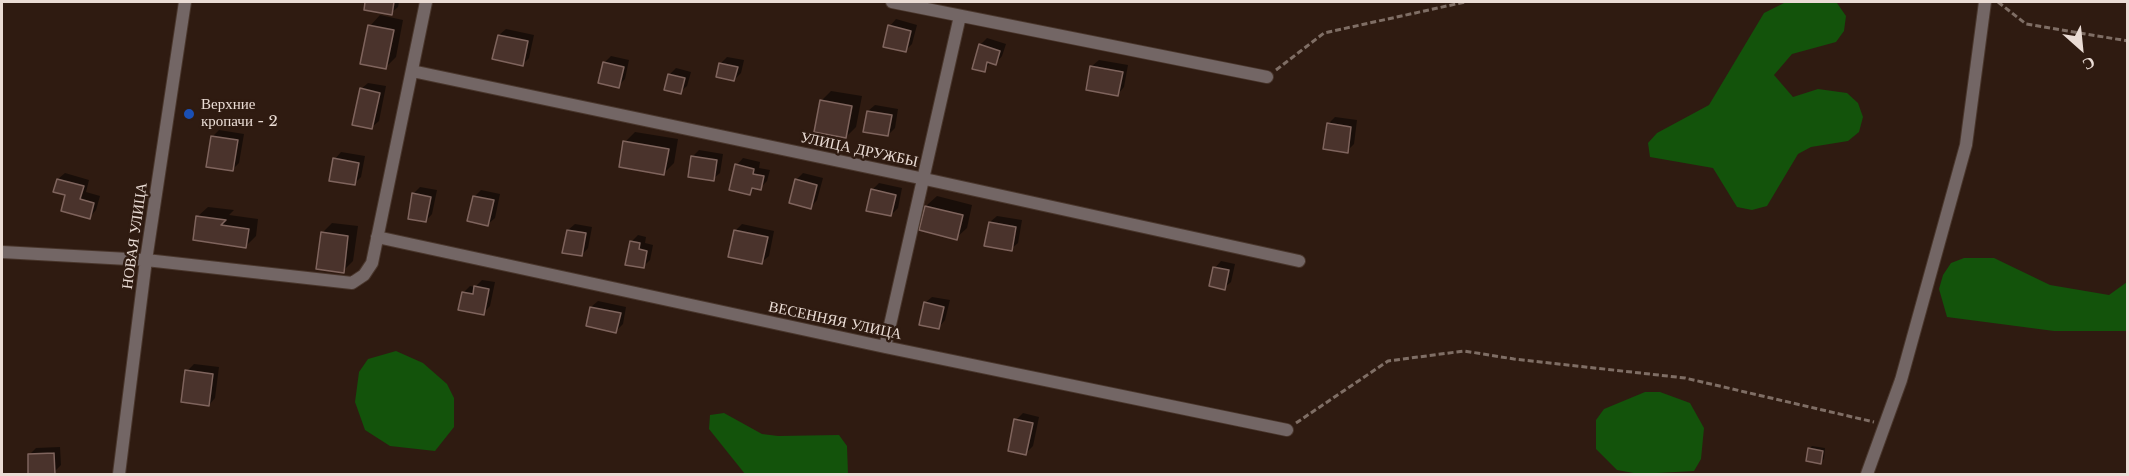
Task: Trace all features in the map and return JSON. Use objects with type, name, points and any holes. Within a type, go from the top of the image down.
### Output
[{"type":"street","name":"НОВАЯ УЛИЦА","points":[[119,474],[146,260],[185,2]]},
{"type":"street","points":[[2,252],[146,260],[352,284],[364,275],[372,262],[426,2]]},
{"type":"street","points":[[892,2],[1267,77]]},
{"type":"street","points":[[1867,474],[1901,380],[1966,146],[1985,2]]},
{"type":"street","points":[[885,347],[960,16]]},
{"type":"street","name":"УЛИЦА ДРУЖБЫ","points":[[412,71],[1299,261]]},
{"type":"street","name":"ВЕСЕННЯЯ УЛИЦА","points":[[377,237],[885,347],[1287,430]]},
{"type":"path","points":[[1267,77],[1324,33],[1465,2]]},
{"type":"path","points":[[1998,2],[2026,24],[2127,41]]},
{"type":"path","points":[[1287,430],[1388,361],[1464,351],[1514,359],[1685,378],[1885,424]]},
{"type":"green space","points":[[1786,2],[1837,3],[1846,16],[1844,31],[1836,42],[1792,54],[1774,75],[1793,97],[1818,89],[1847,93],[1858,103],[1863,117],[1859,132],[1848,141],[1811,147],[1798,154],[1767,206],[1752,210],[1737,207],[1713,168],[1650,157],[1648,143],[1657,133],[1709,105],[1764,13]]},
{"type":"green space","points":[[1964,258],[1994,258],[2050,285],[2109,295],[2127,282],[2127,331],[2054,331],[1947,317],[1939,289],[1943,275],[1951,263]]},
{"type":"green space","points":[[396,351],[423,363],[447,384],[454,398],[454,427],[435,451],[390,446],[365,430],[355,402],[359,372],[368,359]]},
{"type":"green space","points":[[1645,392],[1660,392],[1690,403],[1704,428],[1701,459],[1694,471],[1639,474],[1617,470],[1596,449],[1596,420],[1604,409]]},
{"type":"green space","points":[[724,413],[762,434],[839,435],[847,446],[848,474],[745,474],[709,429],[710,415]]},
{"type":"building","points":[[365,2],[394,2],[392,15],[364,10]]},
{"type":"building","points":[[368,25],[394,30],[386,69],[360,64]]},
{"type":"building","points":[[888,25],[911,31],[906,52],[883,47]]},
{"type":"building","points":[[498,35],[528,41],[523,66],[492,59]]},
{"type":"building","points":[[979,44],[1000,51],[996,65],[987,62],[985,72],[972,69]]},
{"type":"building","points":[[603,62],[624,67],[619,88],[598,83]]},
{"type":"building","points":[[719,63],[738,67],[734,81],[716,77]]},
{"type":"building","points":[[1090,66],[1123,72],[1118,96],[1086,90]]},
{"type":"building","points":[[668,74],[685,78],[681,94],[664,90]]},
{"type":"building","points":[[360,88],[380,93],[372,129],[352,125]]},
{"type":"building","points":[[820,100],[852,106],[846,138],[814,132]]},
{"type":"building","points":[[867,111],[892,115],[888,136],[863,132]]},
{"type":"building","points":[[1327,123],[1351,127],[1348,153],[1323,149]]},
{"type":"building","points":[[211,136],[238,140],[233,171],[206,167]]},
{"type":"building","points":[[623,141],[669,149],[664,175],[619,167]]},
{"type":"building","points":[[691,156],[717,160],[714,181],[688,177]]},
{"type":"building","points":[[333,158],[359,163],[355,185],[329,181]]},
{"type":"building","points":[[735,164],[754,169],[753,174],[764,176],[761,190],[752,188],[750,195],[729,190]]},
{"type":"building","points":[[57,179],[84,186],[80,199],[94,203],[90,219],[61,211],[65,195],[53,192]]},
{"type":"building","points":[[795,179],[817,185],[811,209],[789,203]]},
{"type":"building","points":[[871,189],[896,195],[891,216],[866,211]]},
{"type":"building","points":[[412,193],[431,197],[426,222],[408,219]]},
{"type":"building","points":[[473,196],[494,200],[488,226],[467,221]]},
{"type":"building","points":[[925,206],[963,215],[957,240],[919,230]]},
{"type":"building","points":[[196,216],[226,220],[221,225],[249,229],[246,248],[193,240]]},
{"type":"building","points":[[989,222],[1016,227],[1012,251],[984,246]]},
{"type":"building","points":[[567,230],[586,233],[582,256],[562,253]]},
{"type":"building","points":[[734,230],[768,237],[762,264],[728,257]]},
{"type":"building","points":[[321,232],[348,236],[344,273],[316,269]]},
{"type":"building","points":[[630,241],[640,243],[639,249],[647,251],[644,268],[625,265]]},
{"type":"building","points":[[1213,267],[1229,270],[1225,290],[1209,286]]},
{"type":"building","points":[[474,286],[489,289],[484,315],[458,310],[462,292],[473,294]]},
{"type":"building","points":[[924,302],[944,307],[939,329],[919,325]]},
{"type":"building","points":[[590,307],[621,313],[616,333],[586,326]]},
{"type":"building","points":[[185,370],[213,374],[209,406],[181,402]]},
{"type":"building","points":[[1014,419],[1033,423],[1026,455],[1008,451]]},
{"type":"building","points":[[1808,448],[1823,451],[1821,464],[1806,461]]},
{"type":"building","points":[[54,453],[55,474],[28,474],[28,454]]},
{"type":"place","name":"Верхние кропачи - 2","points":[[189,114]]}]
